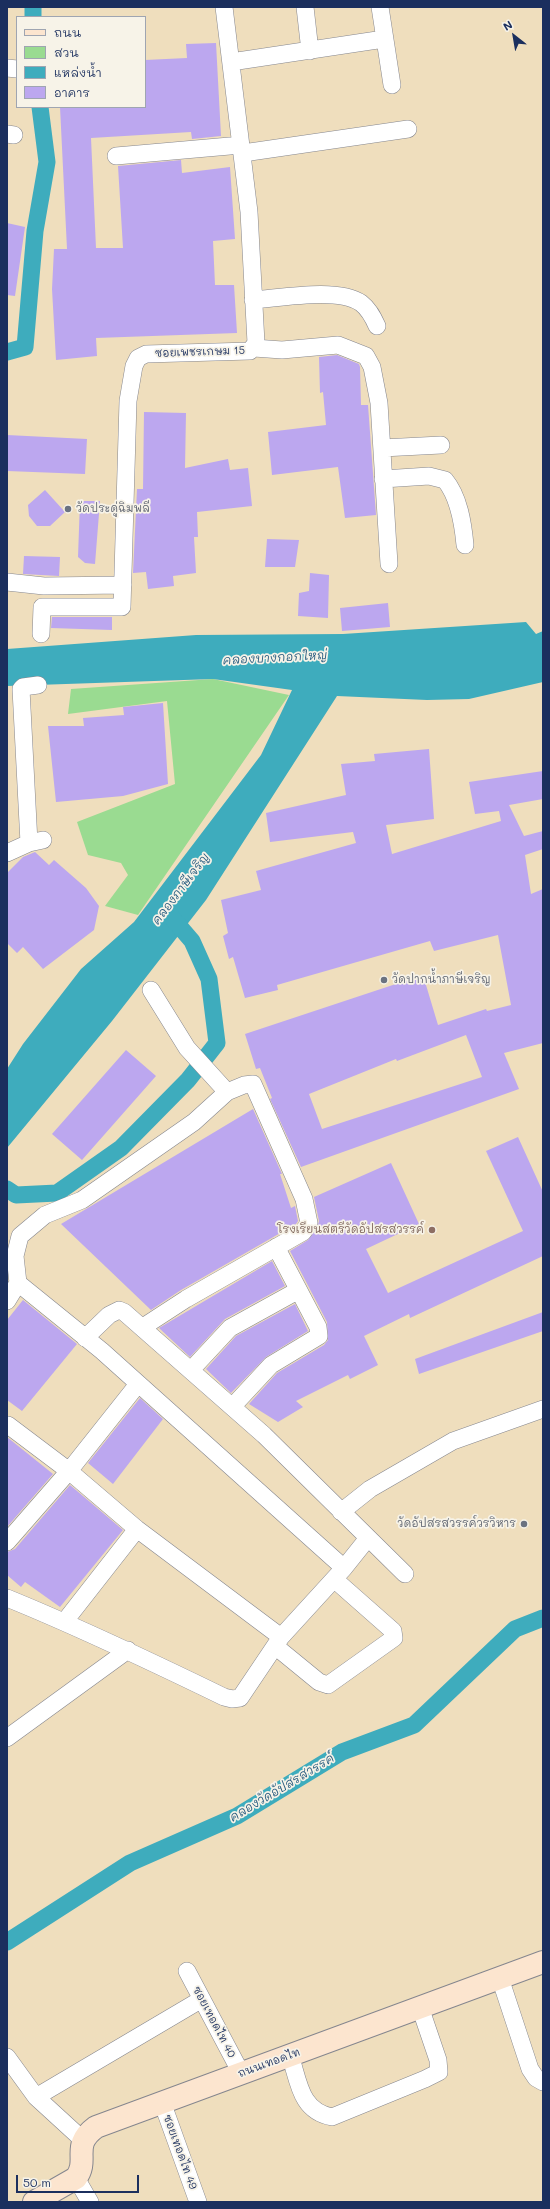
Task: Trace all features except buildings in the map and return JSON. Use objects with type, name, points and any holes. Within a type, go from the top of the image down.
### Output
[{"type":"main road","name":"ถนนเทอดไท","points":[[83,2140],[96,2127],[543,1962]]},
{"type":"main road","points":[[34,2202],[76,2178],[81,2172],[80,2150],[83,2140]]},
{"type":"street","name":"ซอยเพชรเกษม 15","points":[[42,607],[122,607],[128,401],[134,366],[138,358],[146,354],[250,351],[254,348],[256,343],[249,212],[224,7]]},
{"type":"street","points":[[305,7],[310,50]]},
{"type":"street","points":[[380,7],[392,85]]},
{"type":"street","points":[[231,62],[384,39]]},
{"type":"street","points":[[116,156],[242,149],[408,129]]},
{"type":"street","points":[[253,300],[340,296],[360,303],[369,311],[377,326]]},
{"type":"street","points":[[254,348],[282,350],[338,344],[366,356],[372,367],[379,403],[389,564]]},
{"type":"street","points":[[382,448],[441,445]]},
{"type":"street","points":[[383,479],[429,476],[445,480],[453,491],[463,523],[465,545]]},
{"type":"street","points":[[7,582],[44,586],[123,585]]},
{"type":"street","points":[[41,634],[44,586]]},
{"type":"street","points":[[7,853],[36,841],[21,689],[23,687],[38,685]]},
{"type":"street","points":[[143,1327],[186,1299],[303,1232],[309,1223],[308,1210],[253,1084],[222,1085],[187,1048],[151,990]]},
{"type":"street","points":[[7,1301],[18,1283],[15,1256],[20,1236],[45,1215],[82,1200],[187,1126],[222,1085]]},
{"type":"street","points":[[232,1407],[271,1365],[319,1336],[318,1327],[297,1291],[276,1247]]},
{"type":"street","points":[[8,1425],[69,1471],[137,1529],[278,1642],[319,1682],[328,1685],[394,1638],[393,1631],[339,1574],[138,1384],[18,1283]]},
{"type":"street","points":[[191,1370],[230,1328],[297,1291]]},
{"type":"street","points":[[85,1338],[109,1315],[119,1310],[143,1327],[264,1435],[406,1574]]},
{"type":"street","points":[[7,1542],[69,1471],[138,1384]]},
{"type":"street","points":[[341,1512],[370,1490],[453,1441],[543,1409]]},
{"type":"street","points":[[65,1621],[137,1529]]},
{"type":"street","points":[[7,1598],[65,1621],[224,1697],[236,1699],[240,1698],[278,1642],[339,1574],[368,1538]]},
{"type":"street","points":[[7,1738],[128,1650]]},
{"type":"street","name":"ซอยเทอดไท 40","points":[[187,1971],[241,2073]]},
{"type":"street","points":[[500,1978],[530,2069],[536,2078],[543,2082]]},
{"type":"street","points":[[36,2097],[202,1999]]},
{"type":"street","points":[[290,2055],[306,2104],[318,2113],[332,2117],[439,2072],[440,2066],[420,2007]]},
{"type":"street","points":[[7,2057],[36,2097],[83,2140]]},
{"type":"street","name":"ซอยเทอดไท 49","points":[[162,2102],[198,2202]]},
{"type":"street","points":[[76,2178],[90,2202]]},
{"type":"green space","points":[[213,679],[289,695],[138,915],[105,906],[128,875],[121,863],[88,855],[77,822],[175,784],[167,701],[68,714],[71,689]]},
{"type":"water","points":[[526,622],[536,634],[543,631],[543,682],[469,699],[427,700],[337,696],[206,900],[112,1021],[7,1148],[7,1069],[23,1044],[81,969],[134,922],[261,755],[292,690],[213,679],[7,686],[7,649],[196,635],[343,634]]},
{"type":"waterway","points":[[33,7],[33,16]]},
{"type":"waterway","points":[[7,352],[25,347],[35,231],[47,162],[40,108]]},
{"type":"waterway","name":"คลองภาษีเจริญ","points":[[7,1189],[16,1195],[57,1193],[121,1148],[188,1080],[217,1043],[209,979],[192,941],[168,913]]},
{"type":"waterway","name":"คลองวัดอัปสรสวรรค์","points":[[7,1942],[130,1863],[237,1816],[342,1752],[414,1725],[515,1629],[543,1618]]},
{"type":"place","name":"วัดประดู่ฉิมพลี","points":[[68,509]]},
{"type":"place","name":"วัดปากน้ำภาษีเจริญ","points":[[384,980]]},
{"type":"place","name":"โรงเรียนสตรีวัดอัปสรสวรรค์","points":[[432,1230]]},
{"type":"place","name":"วัดอัปสรสวรรค์วรวิหาร","points":[[524,1524]]},
{"type":"water label","name":"คลองบางกอกใหญ่","points":[[275,658]]}]
